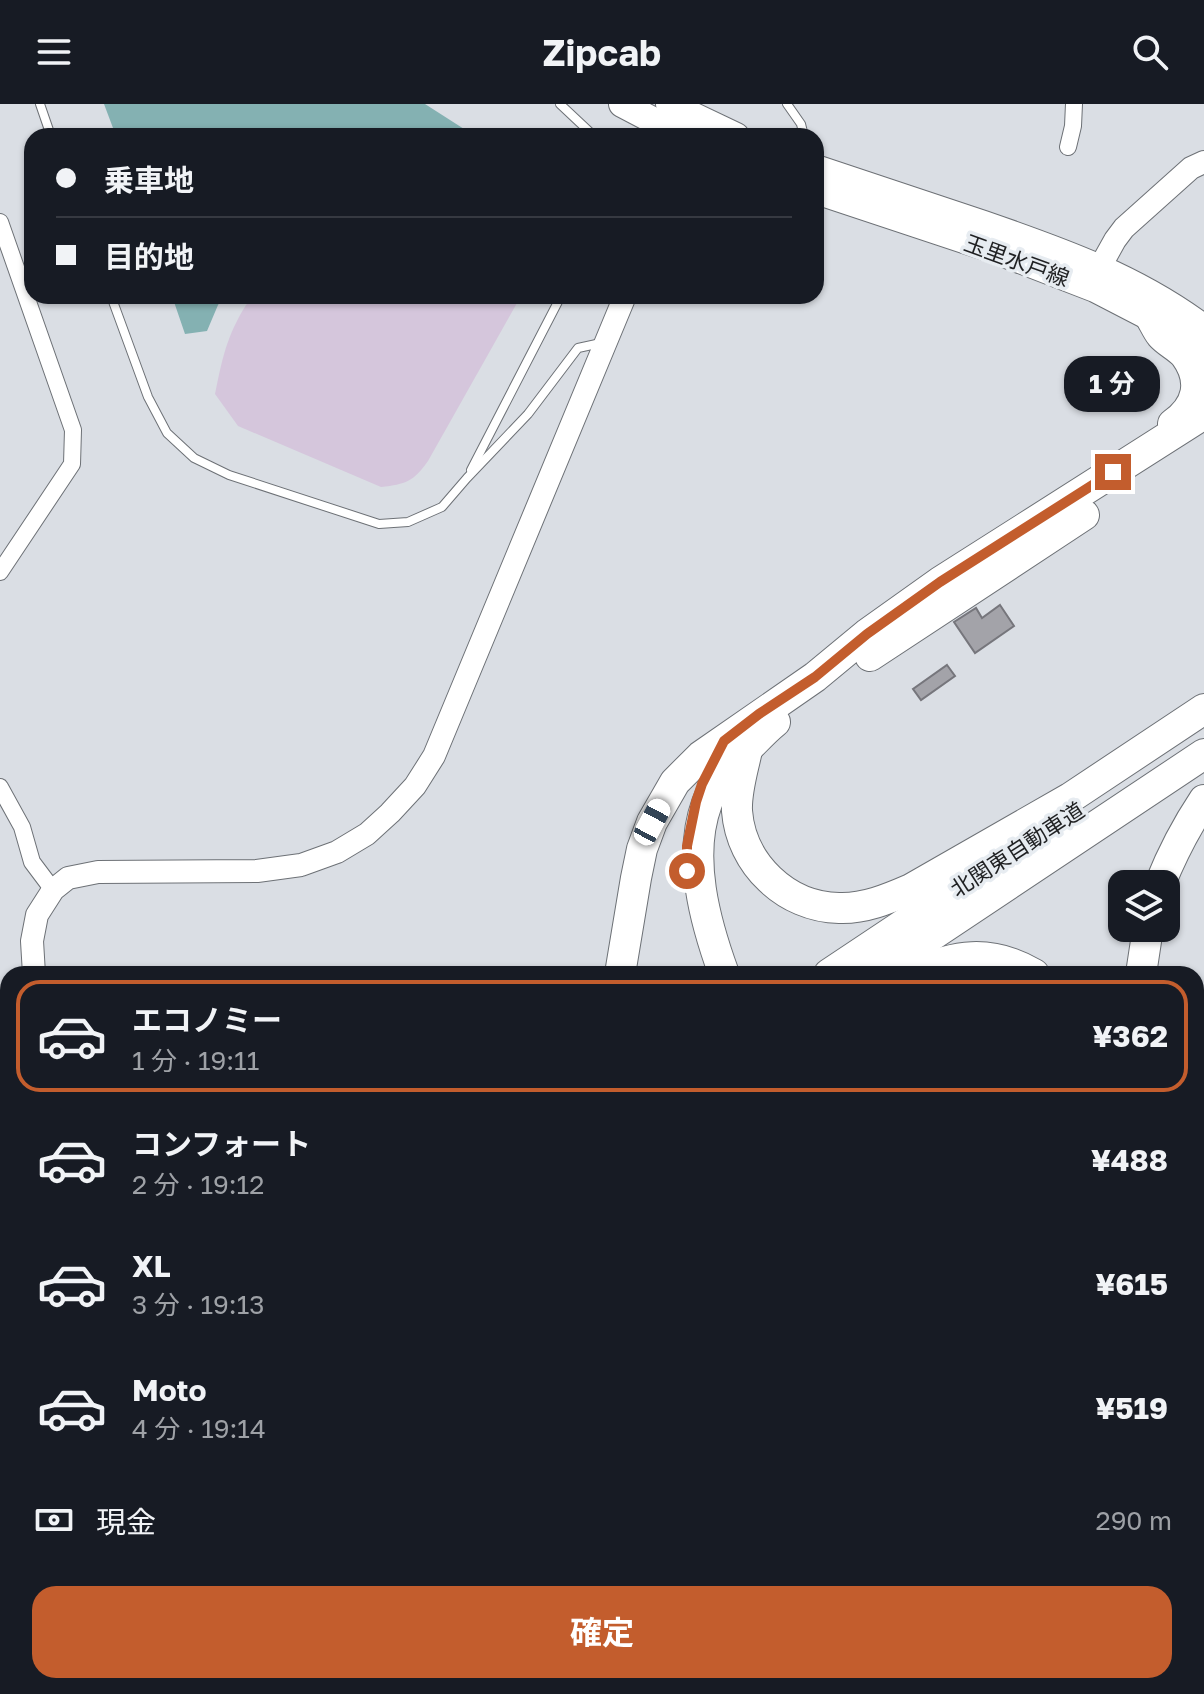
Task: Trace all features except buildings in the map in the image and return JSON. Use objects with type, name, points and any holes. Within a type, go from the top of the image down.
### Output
[{"type":"highway","points":[[1132,460],[1159,434],[1183,417],[1195,401],[1198,386],[1197,373],[1186,357],[1161,335],[1151,318]]},
{"type":"highway","points":[[708,966],[690,896],[687,846],[702,784],[759,714],[815,677],[867,634],[940,582],[1204,414]]},
{"type":"highway","points":[[621,966],[642,849],[652,822],[675,782],[701,756],[735,746],[766,729],[820,688],[1174,455],[1204,432]]},
{"type":"highway","points":[[1174,455],[1204,439]]},
{"type":"highway","points":[[735,746],[740,828],[747,849],[758,866],[770,881],[785,892],[812,904],[841,908],[886,900],[911,889],[1070,798],[1204,709]]},
{"type":"highway","name":"北関東自動車道","points":[[841,966],[1204,723]]},
{"type":"highway","points":[[721,966],[699,874],[702,826],[707,803],[735,746]]},
{"type":"highway","name":"北関東自動車道","points":[[886,966],[1204,754]]},
{"type":"highway","points":[[1165,870],[1172,853],[1204,800]]},
{"type":"highway","points":[[1142,966],[1146,942]]},
{"type":"highway","points":[[929,966],[960,957],[982,956],[1020,966]]},
{"type":"main road","points":[[622,104],[694,124]]},
{"type":"main road","points":[[669,104],[694,124]]},
{"type":"main road","name":"玉里水戸線","points":[[824,171],[1100,267],[1152,293],[1204,328]]},
{"type":"main road","name":"玉里水戸線","points":[[824,194],[991,249],[1095,289],[1151,318],[1204,356]]},
{"type":"street","points":[[1068,147],[1074,104]]},
{"type":"street","points":[[1100,267],[1124,228],[1191,168],[1204,162]]},
{"type":"street","points":[[0,222],[24,290]]},
{"type":"street","points":[[0,572],[72,464],[73,430],[29,304]]},
{"type":"street","points":[[34,966],[32,941],[37,915],[53,890],[68,878],[98,872],[257,871],[301,865],[337,852],[367,834],[415,786],[434,756],[622,304]]},
{"type":"street","points":[[0,787],[22,827],[32,862],[53,890]]},
{"type":"lane","points":[[40,104],[48,128]]},
{"type":"lane","points":[[560,104],[586,128]]},
{"type":"lane","points":[[787,104],[802,128]]},
{"type":"lane","points":[[114,304],[148,397],[167,433],[194,458],[229,475],[379,524],[408,522],[442,507],[528,414],[578,348],[606,342]]},
{"type":"lane","points":[[467,478],[557,304]]},
{"type":"shaded area","points":[[247,304],[516,304],[428,461],[408,481],[381,487],[238,426],[215,394],[237,320]]},
{"type":"water","points":[[104,104],[425,104],[462,128],[113,128]]},
{"type":"water","points":[[175,304],[219,304],[207,331],[185,334]]},
{"type":"route","points":[[687,871],[687,846],[696,802],[724,741],[815,677],[867,634],[940,582],[1113,472]]}]
